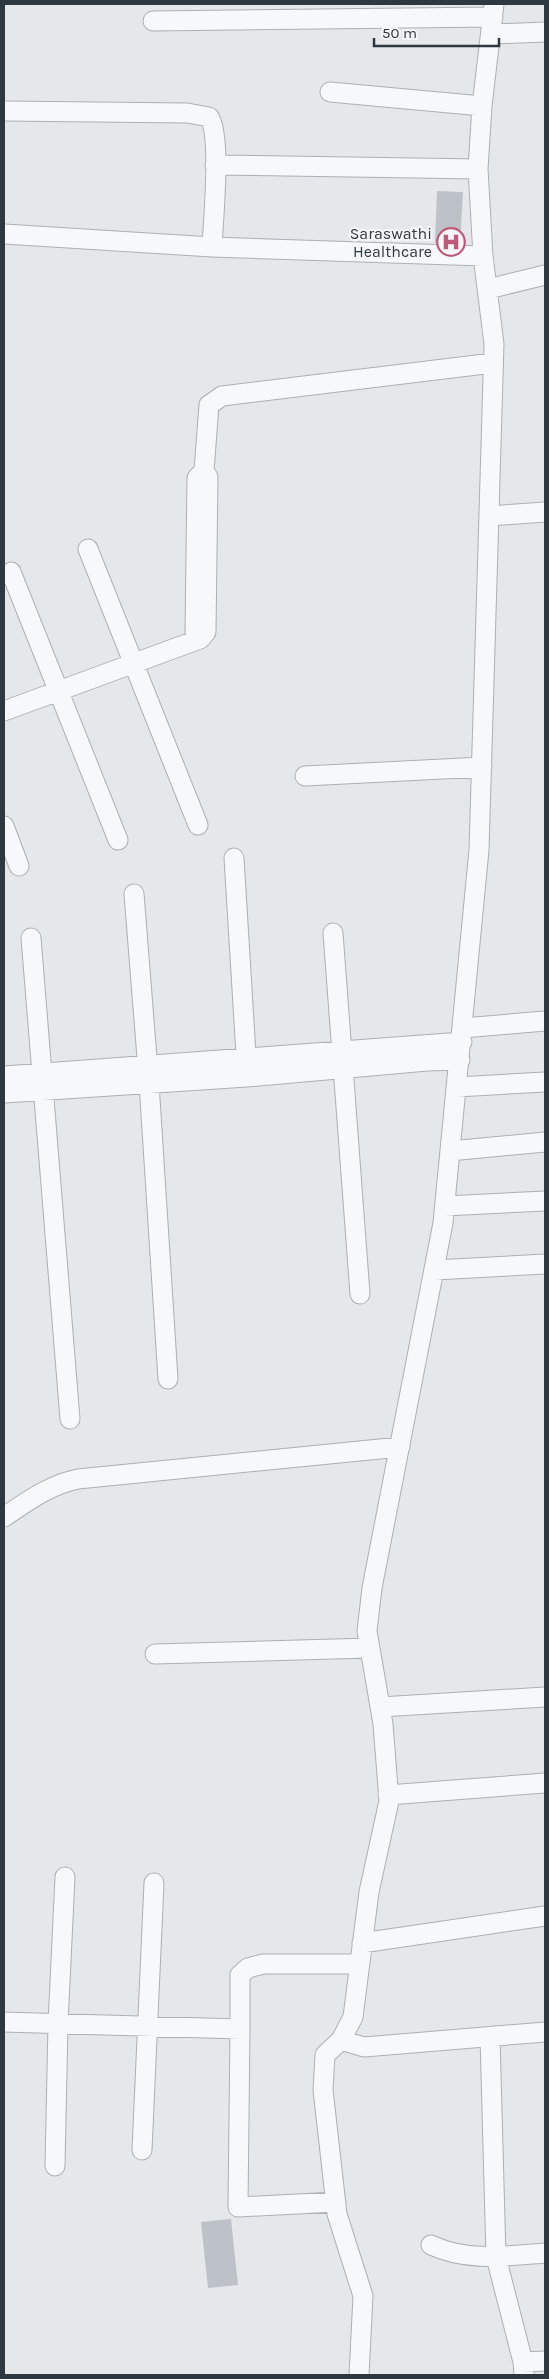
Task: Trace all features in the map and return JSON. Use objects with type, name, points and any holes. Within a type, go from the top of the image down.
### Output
[{"type":"street","points":[[359,2375],[363,2296],[338,2214],[322,2090],[325,2055],[341,2040],[353,2017],[362,1943],[388,1795],[380,1707],[367,1631],[372,1588],[445,1206],[479,850],[494,344],[483,256],[478,168],[482,106],[493,18]]},
{"type":"street","points":[[154,21],[493,18],[545,32]]},
{"type":"street","points":[[330,92],[482,106]]},
{"type":"street","points":[[4,111],[203,115],[209,117],[214,126],[215,165],[212,247]]},
{"type":"street","points":[[215,165],[478,168]]},
{"type":"street","points":[[4,234],[212,247],[483,256]]},
{"type":"street","points":[[488,289],[545,275]]},
{"type":"street","points":[[4,711],[200,639],[206,632],[208,477],[204,470],[209,405],[222,396],[493,363]]},
{"type":"street","points":[[489,516],[545,512]]},
{"type":"street","points":[[88,549],[198,825]]},
{"type":"street","points":[[11,572],[118,840]]},
{"type":"street","points":[[305,776],[482,767]]},
{"type":"street","points":[[4,826],[19,866]]},
{"type":"street","points":[[234,858],[247,1068]]},
{"type":"street","points":[[134,894],[149,1075],[168,1379]]},
{"type":"street","points":[[333,933],[341,1061],[360,1294]]},
{"type":"street","points":[[31,938],[70,1419]]},
{"type":"street","points":[[4,1093],[44,1082],[341,1061],[461,1043],[545,1022]]},
{"type":"street","points":[[4,1076],[44,1082]]},
{"type":"street","points":[[457,1087],[545,1082]]},
{"type":"street","points":[[450,1151],[545,1142]]},
{"type":"street","points":[[445,1206],[545,1201]]},
{"type":"street","points":[[434,1270],[545,1264]]},
{"type":"street","points":[[4,1517],[46,1489],[78,1479],[400,1446]]},
{"type":"street","points":[[154,1654],[370,1648]]},
{"type":"street","points":[[380,1707],[545,1697]]},
{"type":"street","points":[[388,1795],[545,1783]]},
{"type":"street","points":[[55,2166],[58,2024],[65,1878]]},
{"type":"street","points":[[142,2150],[154,1883]]},
{"type":"street","points":[[362,1943],[545,1916]]},
{"type":"street","points":[[336,2202],[238,2207],[240,1975],[248,1968],[262,1964],[359,1964]]},
{"type":"street","points":[[4,2022],[240,2029]]},
{"type":"street","points":[[341,2040],[364,2047],[545,2032]]},
{"type":"street","points":[[490,2037],[496,2257],[524,2369],[545,2361]]},
{"type":"street","points":[[432,2245],[449,2253],[496,2257],[545,2253]]},
{"type":"building","points":[[437,191],[463,192],[460,244],[435,243]]},
{"type":"building","points":[[231,2219],[238,2285],[208,2288],[201,2222]]},
{"type":"place","name":"Saraswathi Healthcare","points":[[451,242]]}]
